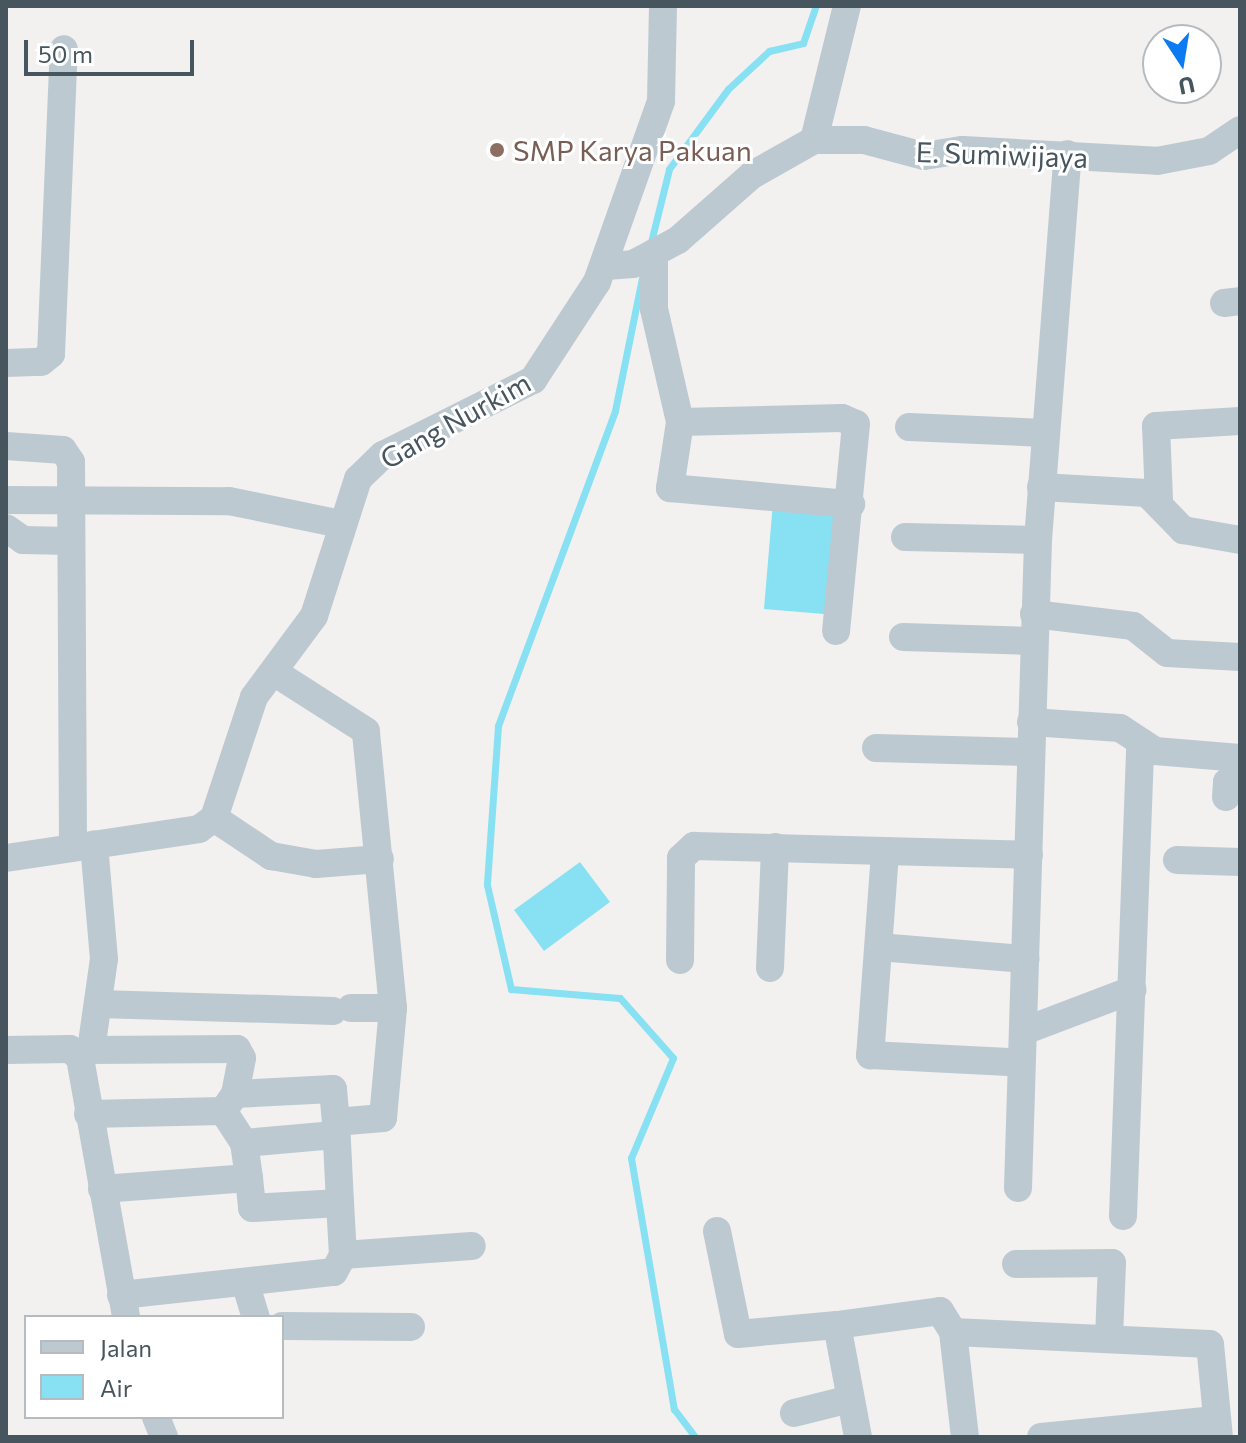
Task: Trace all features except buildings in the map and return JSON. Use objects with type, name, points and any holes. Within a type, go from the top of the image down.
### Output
[{"type":"street","points":[[663,6],[661,101],[636,259],[654,309],[680,422],[669,485],[676,492],[851,504]]},
{"type":"street","points":[[814,140],[847,6]]},
{"type":"street","points":[[6,363],[41,362],[51,354],[64,49]]},
{"type":"street","name":"E. Sumiwijaya","points":[[636,259],[752,175],[814,140],[864,140],[924,156],[963,150],[1175,159],[1209,151],[1240,130]]},
{"type":"street","points":[[1018,1188],[1038,540],[1068,154]]},
{"type":"street","name":"Gang Nurkim","points":[[214,818],[254,697],[277,674],[314,616],[350,492],[383,455],[533,380],[636,259]]},
{"type":"street","points":[[680,422],[854,421],[860,432],[836,631]]},
{"type":"street","points":[[1240,421],[1156,426],[1159,500],[1183,530],[1240,540]]},
{"type":"street","points":[[909,427],[1045,433]]},
{"type":"street","points":[[6,446],[69,454],[84,845],[104,929],[99,1004],[85,1054],[88,1114],[123,1306],[245,1282],[325,1275],[341,1267],[343,1255],[333,1089],[88,1114]]},
{"type":"street","points":[[1041,487],[1159,500]]},
{"type":"street","points":[[6,500],[69,504],[229,501],[341,524]]},
{"type":"street","points":[[6,528],[23,540],[70,541]]},
{"type":"street","points":[[905,537],[1038,540]]},
{"type":"street","points":[[903,637],[1034,627],[1133,626],[1167,653],[1240,657]]},
{"type":"street","points":[[244,1143],[336,1129],[383,1118],[393,1008],[380,859],[362,723],[277,674]]},
{"type":"street","points":[[1031,722],[1120,728],[1164,753],[1240,758]]},
{"type":"street","points":[[1123,1216],[1140,742]]},
{"type":"street","points":[[876,748],[1030,752]]},
{"type":"street","points":[[6,858],[199,829],[214,818],[271,856],[316,864],[380,859]]},
{"type":"street","points":[[680,960],[687,849],[775,847],[885,853],[1029,855]]},
{"type":"street","points":[[770,968],[775,847]]},
{"type":"street","points":[[885,853],[870,1055],[1009,1062]]},
{"type":"street","points":[[1177,860],[1240,862]]},
{"type":"street","points":[[879,947],[1026,959]]},
{"type":"street","points":[[1024,1031],[1132,990]]},
{"type":"street","points":[[99,1004],[393,1008]]},
{"type":"street","points":[[6,1050],[70,1049],[85,1054],[237,1049],[242,1058],[229,1102],[244,1143],[252,1208],[340,1203]]},
{"type":"street","points":[[102,1189],[249,1178]]},
{"type":"street","points":[[717,1231],[738,1334],[940,1311],[953,1332],[965,1437]]},
{"type":"street","points":[[343,1255],[472,1246]]},
{"type":"street","points":[[1016,1264],[1112,1263],[1109,1338]]},
{"type":"street","points":[[245,1282],[255,1315]]},
{"type":"street","points":[[837,1325],[858,1437]]},
{"type":"street","points":[[284,1326],[411,1327]]},
{"type":"street","points":[[953,1332],[1210,1344],[1217,1429],[1041,1437]]},
{"type":"street","points":[[794,1413],[850,1399]]},
{"type":"water","points":[[773,502],[844,507],[836,615],[764,609]]},
{"type":"water","points":[[580,862],[610,902],[544,951],[514,910]]},
{"type":"waterway","points":[[650,246],[669,169],[728,89],[769,51],[803,43],[816,6]]},
{"type":"waterway","points":[[643,273],[615,411],[498,726],[487,885],[511,989],[620,998],[673,1058],[631,1158],[674,1409],[695,1437]]},
{"type":"place","name":"SMP Karya Pakuan","points":[[497,150]]}]
